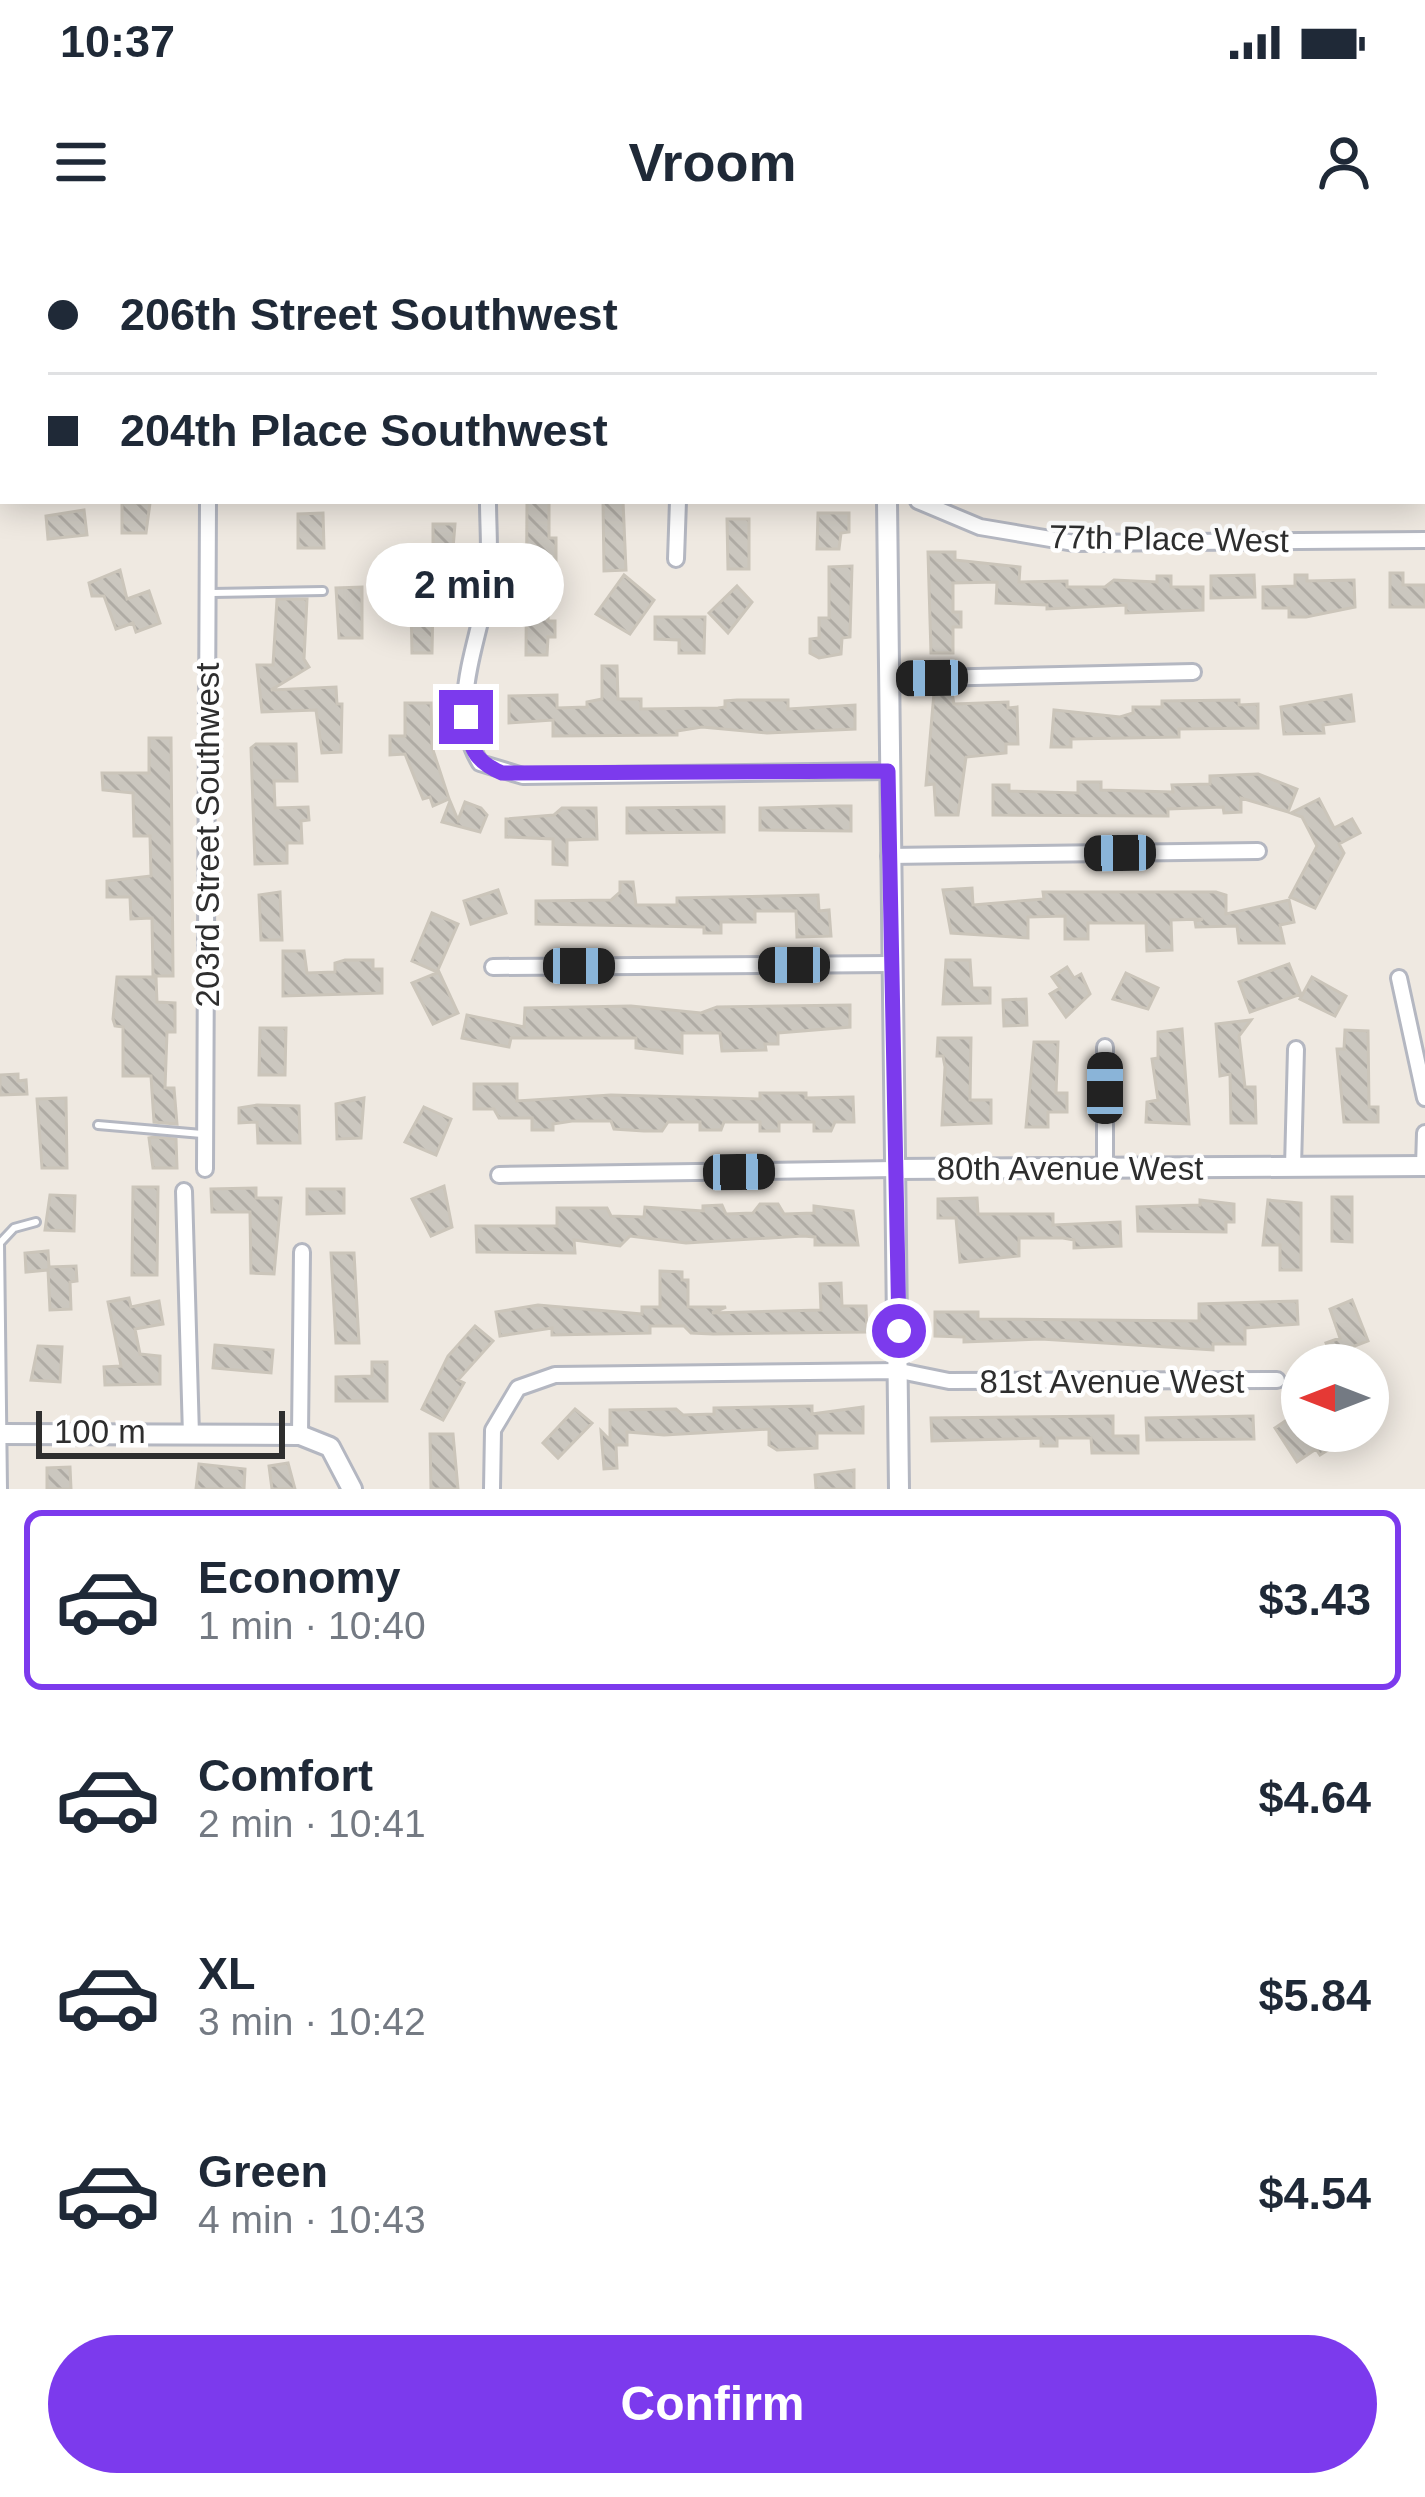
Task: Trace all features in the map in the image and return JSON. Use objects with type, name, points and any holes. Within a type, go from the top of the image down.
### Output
[{"type":"street","name":"203rd Street Southwest","points":[[205,1168],[208,504]]},
{"type":"street","points":[[488,504],[488,580],[483,616],[468,653],[470,747],[480,764],[523,776],[888,771]]},
{"type":"street","points":[[676,559],[678,504]]},
{"type":"street","points":[[887,504],[899,1489]]},
{"type":"street","name":"77th Place West","points":[[925,504],[980,527],[1074,543],[1425,540]]},
{"type":"street","points":[[888,679],[1193,672]]},
{"type":"street","points":[[889,856],[1258,851]]},
{"type":"street","points":[[493,967],[891,964]]},
{"type":"street","points":[[1399,978],[1425,1099]]},
{"type":"street","points":[[1105,1047],[1105,1168]]},
{"type":"street","points":[[1293,1167],[1296,1049]]},
{"type":"street","points":[[1424,1166],[1425,1133]]},
{"type":"street","name":"80th Avenue West","points":[[500,1175],[1424,1166]]},
{"type":"street","points":[[184,1191],[190,1435]]},
{"type":"street","points":[[300,1435],[302,1252]]},
{"type":"street","name":"81st Avenue West","points":[[493,1489],[493,1430],[518,1388],[555,1375],[900,1372],[949,1382],[1277,1380]]},
{"type":"street","points":[[0,1434],[300,1435],[330,1447],[352,1489]]},
{"type":"lane","points":[[208,593],[323,591]]},
{"type":"lane","points":[[98,1126],[205,1135]]},
{"type":"lane","points":[[3,1489],[1,1243],[14,1228],[36,1222]]},
{"type":"building","points":[[122,504],[150,504],[146,533],[122,533]]},
{"type":"building","points":[[527,504],[549,504],[549,538],[556,538],[556,588],[549,588],[548,621],[555,621],[555,637],[548,637],[547,655],[526,655]]},
{"type":"building","points":[[603,504],[623,504],[626,570],[604,571]]},
{"type":"building","points":[[84,510],[87,535],[48,539],[46,516]]},
{"type":"building","points":[[323,513],[324,548],[298,548],[298,514]]},
{"type":"building","points":[[818,513],[849,513],[849,532],[841,533],[839,549],[817,549]]},
{"type":"building","points":[[727,519],[749,519],[749,569],[728,569]]},
{"type":"building","points":[[433,524],[455,524],[451,573],[433,573]]},
{"type":"building","points":[[928,552],[955,552],[955,560],[1020,567],[1019,582],[1067,581],[1067,587],[1105,587],[1114,580],[1157,582],[1157,576],[1171,576],[1171,587],[1203,587],[1203,610],[1126,613],[1126,605],[1047,609],[1047,605],[996,603],[997,582],[953,583],[953,612],[961,612],[961,627],[953,627],[953,653],[931,653]]},
{"type":"building","points":[[852,566],[850,637],[842,638],[841,654],[819,658],[810,653],[810,639],[819,638],[819,618],[829,618],[829,567]]},
{"type":"building","points":[[120,570],[127,599],[149,591],[160,623],[136,632],[133,623],[116,629],[104,596],[92,596],[89,583]]},
{"type":"building","points":[[1390,573],[1403,573],[1403,585],[1425,585],[1425,607],[1390,607]]},
{"type":"building","points":[[624,575],[654,600],[630,634],[596,614]]},
{"type":"building","points":[[1254,575],[1255,597],[1211,598],[1211,576]]},
{"type":"building","points":[[1295,575],[1307,575],[1307,581],[1354,580],[1355,607],[1306,617],[1289,617],[1289,608],[1263,608],[1263,587],[1295,586]]},
{"type":"building","points":[[737,586],[752,602],[728,633],[709,613]]},
{"type":"building","points":[[362,587],[362,638],[339,638],[336,588]]},
{"type":"building","points":[[277,599],[307,599],[304,659],[309,667],[271,690],[336,687],[337,704],[342,704],[341,752],[322,753],[316,710],[262,712],[257,665],[273,665]]},
{"type":"building","points":[[433,602],[432,653],[412,653],[411,603]]},
{"type":"building","points":[[655,617],[705,617],[704,653],[679,653],[679,640],[655,639]]},
{"type":"building","points":[[602,666],[617,666],[618,699],[641,699],[641,709],[718,708],[725,707],[725,701],[737,700],[788,700],[788,709],[855,705],[855,729],[767,733],[702,727],[677,731],[677,735],[553,736],[553,720],[509,723],[509,696],[557,695],[557,708],[587,707],[587,702],[602,699]]},
{"type":"building","points":[[934,693],[952,693],[954,704],[1008,702],[1008,708],[1017,707],[1018,744],[1006,744],[1006,753],[966,757],[958,815],[936,815],[934,784],[926,785]]},
{"type":"building","points":[[1351,695],[1354,721],[1323,725],[1324,733],[1284,734],[1281,707]]},
{"type":"building","points":[[1239,700],[1239,705],[1258,704],[1258,728],[1179,729],[1179,737],[1071,739],[1071,747],[1051,747],[1054,710],[1120,717],[1133,713],[1133,707],[1162,707],[1162,701]]},
{"type":"building","points":[[405,703],[431,703],[432,747],[449,799],[433,806],[430,797],[423,799],[405,754],[390,755],[390,736],[405,736]]},
{"type":"building","points":[[149,738],[171,738],[173,976],[153,976],[152,918],[131,919],[130,897],[107,897],[107,881],[151,876],[150,836],[134,836],[133,793],[103,790],[102,773],[149,773]]},
{"type":"building","points":[[296,744],[297,781],[274,781],[275,808],[308,807],[309,820],[301,821],[302,843],[287,843],[287,863],[255,864],[251,748]]},
{"type":"building","points":[[1258,774],[1297,789],[1288,812],[1241,798],[1241,812],[1224,813],[1223,807],[1168,809],[1168,816],[993,815],[993,785],[1009,785],[1009,791],[1078,793],[1078,782],[1101,782],[1101,790],[1173,792],[1172,785],[1210,784],[1210,776]]},
{"type":"building","points":[[1319,799],[1334,828],[1352,819],[1360,833],[1339,844],[1344,853],[1315,908],[1290,897],[1317,846],[1302,817],[1291,813]]},
{"type":"building","points":[[450,801],[458,820],[465,802],[481,808],[487,815],[480,832],[442,822]]},
{"type":"building","points":[[851,806],[851,831],[760,830],[760,808]]},
{"type":"building","points":[[724,807],[724,832],[627,833],[627,808]]},
{"type":"building","points":[[562,808],[596,808],[597,839],[567,840],[567,865],[553,864],[553,839],[506,837],[506,819],[554,815]]},
{"type":"building","points":[[620,882],[633,882],[636,905],[677,905],[677,898],[818,895],[819,911],[829,910],[831,936],[797,937],[796,911],[755,911],[755,922],[721,922],[721,933],[704,933],[704,927],[536,924],[536,901],[611,900],[620,892]]},
{"type":"building","points":[[972,888],[973,905],[1044,899],[1043,892],[1216,892],[1226,895],[1226,914],[1289,900],[1294,922],[1280,925],[1284,943],[1239,943],[1237,926],[1196,927],[1195,921],[1203,919],[1171,920],[1172,950],[1147,951],[1146,923],[1088,923],[1088,939],[1065,939],[1065,916],[1028,917],[1028,938],[951,933],[943,890]]},
{"type":"building","points":[[498,890],[506,913],[471,924],[464,901]]},
{"type":"building","points":[[280,892],[282,940],[261,940],[259,895]]},
{"type":"building","points":[[432,913],[458,924],[437,972],[412,961]]},
{"type":"building","points":[[283,951],[304,951],[307,973],[335,972],[335,963],[345,960],[373,960],[373,969],[382,969],[382,993],[283,996]]},
{"type":"building","points":[[946,960],[970,960],[972,988],[990,988],[990,1003],[943,1004]]},
{"type":"building","points":[[1289,964],[1301,994],[1250,1012],[1239,982]]},
{"type":"building","points":[[1067,967],[1074,978],[1081,974],[1090,994],[1066,1017],[1050,994],[1060,988],[1052,977]]},
{"type":"building","points":[[439,972],[458,1013],[433,1024],[412,983]]},
{"type":"building","points":[[1126,973],[1158,988],[1148,1009],[1113,999]]},
{"type":"building","points":[[117,977],[156,977],[157,1002],[175,1003],[175,1032],[167,1032],[165,1088],[174,1088],[177,1124],[154,1122],[151,1076],[123,1076],[123,1027],[115,1026],[113,1019]]},
{"type":"building","points":[[1312,977],[1346,996],[1335,1016],[1300,999]]},
{"type":"building","points":[[1026,999],[1027,1025],[1004,1026],[1003,1000]]},
{"type":"building","points":[[850,1005],[850,1027],[778,1033],[778,1044],[765,1044],[766,1050],[722,1051],[720,1033],[682,1033],[682,1053],[636,1048],[636,1038],[511,1038],[509,1047],[462,1038],[467,1015],[524,1027],[525,1008],[631,1006],[701,1013],[717,1007]]},
{"type":"building","points":[[1251,1020],[1239,1036],[1245,1087],[1255,1087],[1256,1123],[1231,1123],[1230,1074],[1220,1076],[1216,1024]]},
{"type":"building","points":[[260,1028],[286,1028],[285,1075],[259,1075]]},
{"type":"building","points":[[1182,1029],[1189,1124],[1146,1122],[1147,1102],[1158,1100],[1152,1059],[1158,1058],[1158,1032]]},
{"type":"building","points":[[1345,1030],[1368,1031],[1369,1107],[1378,1107],[1378,1122],[1344,1122],[1337,1049],[1344,1049]]},
{"type":"building","points":[[938,1038],[971,1038],[970,1100],[991,1100],[991,1123],[942,1125],[945,1067],[943,1056],[937,1056]]},
{"type":"building","points":[[1034,1042],[1058,1042],[1056,1093],[1067,1093],[1067,1112],[1048,1112],[1048,1127],[1026,1127]]},
{"type":"building","points":[[18,1074],[18,1081],[26,1080],[27,1094],[0,1095],[0,1075]]},
{"type":"building","points":[[474,1084],[517,1084],[517,1101],[611,1095],[760,1099],[760,1093],[853,1097],[854,1122],[835,1122],[831,1131],[814,1131],[814,1122],[779,1122],[779,1131],[760,1131],[760,1122],[724,1122],[721,1130],[700,1130],[700,1122],[668,1122],[662,1131],[644,1131],[614,1129],[611,1121],[572,1121],[553,1124],[553,1130],[532,1130],[532,1118],[499,1118],[494,1109],[474,1109]]},
{"type":"building","points":[[66,1098],[67,1168],[42,1168],[37,1099]]},
{"type":"building","points":[[364,1098],[361,1138],[337,1139],[336,1104]]},
{"type":"building","points":[[299,1106],[300,1143],[258,1143],[257,1122],[239,1123],[239,1108]]},
{"type":"building","points":[[424,1107],[451,1119],[436,1155],[405,1142]]},
{"type":"building","points":[[149,1138],[176,1139],[177,1168],[153,1168]]},
{"type":"building","points":[[444,1186],[452,1227],[431,1236],[412,1199]]},
{"type":"building","points":[[133,1187],[158,1187],[157,1275],[132,1275]]},
{"type":"building","points":[[256,1188],[256,1198],[281,1198],[274,1274],[251,1273],[250,1212],[212,1212],[211,1189]]},
{"type":"building","points":[[307,1189],[344,1189],[344,1213],[307,1214]]},
{"type":"building","points":[[50,1195],[75,1196],[74,1231],[45,1230]]},
{"type":"building","points":[[1332,1197],[1352,1197],[1352,1242],[1332,1241]]},
{"type":"building","points":[[977,1198],[978,1214],[1053,1214],[1053,1225],[1120,1222],[1121,1246],[1074,1248],[1074,1240],[1063,1238],[1019,1238],[1019,1256],[960,1262],[956,1218],[938,1218],[938,1199]]},
{"type":"building","points":[[1200,1200],[1234,1204],[1234,1222],[1226,1222],[1226,1232],[1138,1231],[1137,1207],[1200,1205]]},
{"type":"building","points":[[1268,1200],[1301,1203],[1301,1270],[1280,1270],[1280,1245],[1263,1245]]},
{"type":"building","points":[[760,1204],[778,1204],[784,1214],[814,1213],[814,1206],[853,1211],[858,1245],[815,1245],[815,1237],[803,1236],[686,1243],[630,1236],[620,1246],[574,1240],[575,1253],[477,1252],[476,1226],[557,1226],[557,1208],[607,1208],[611,1216],[644,1217],[645,1207],[703,1211],[703,1206],[722,1205],[726,1214],[753,1213]]},
{"type":"building","points":[[48,1251],[49,1267],[76,1266],[77,1281],[70,1282],[71,1309],[50,1310],[48,1270],[26,1272],[25,1253]]},
{"type":"building","points":[[331,1253],[354,1253],[359,1343],[336,1343]]},
{"type":"building","points":[[660,1271],[682,1272],[682,1280],[688,1280],[688,1307],[726,1307],[712,1313],[821,1310],[820,1284],[841,1283],[842,1306],[866,1306],[867,1332],[713,1334],[691,1333],[684,1326],[650,1326],[650,1333],[552,1335],[552,1328],[500,1336],[496,1312],[538,1305],[642,1314],[642,1307],[660,1307]]},
{"type":"building","points":[[129,1298],[131,1307],[159,1301],[163,1324],[135,1329],[140,1354],[160,1356],[160,1384],[105,1385],[104,1367],[121,1366],[108,1302]]},
{"type":"building","points":[[1352,1300],[1368,1341],[1326,1344],[1340,1338],[1330,1309]]},
{"type":"building","points":[[1297,1301],[1298,1324],[1245,1328],[1245,1344],[1213,1344],[1213,1350],[1041,1339],[964,1342],[964,1337],[935,1336],[935,1312],[978,1312],[978,1319],[1199,1321],[1199,1304]]},
{"type":"building","points":[[475,1326],[493,1341],[458,1380],[464,1383],[443,1420],[422,1409],[448,1356]]},
{"type":"building","points":[[215,1345],[273,1350],[271,1373],[213,1368]]},
{"type":"building","points":[[38,1346],[62,1347],[60,1382],[31,1380]]},
{"type":"building","points":[[372,1362],[387,1362],[387,1401],[336,1401],[336,1377],[372,1376]]},
{"type":"building","points":[[812,1406],[812,1414],[863,1407],[863,1433],[817,1433],[817,1448],[777,1450],[769,1445],[769,1429],[664,1435],[627,1432],[627,1445],[616,1445],[617,1468],[604,1469],[601,1431],[610,1440],[610,1410],[676,1409],[683,1415],[714,1414],[714,1408]]},
{"type":"building","points":[[575,1409],[592,1423],[558,1458],[543,1443]]},
{"type":"building","points":[[1113,1416],[1113,1436],[1138,1436],[1138,1453],[1092,1453],[1091,1438],[1057,1438],[1057,1446],[1041,1446],[1041,1438],[932,1441],[931,1418]]},
{"type":"building","points":[[1253,1416],[1254,1439],[1147,1440],[1146,1418]]},
{"type":"building","points":[[430,1434],[453,1434],[458,1489],[431,1489]]},
{"type":"building","points":[[1291,1452],[1312,1452],[1297,1462]]},
{"type":"building","points":[[288,1463],[295,1489],[272,1489],[269,1466]]},
{"type":"building","points":[[199,1464],[245,1469],[244,1489],[196,1489]]},
{"type":"building","points":[[70,1467],[71,1489],[47,1489],[47,1468]]},
{"type":"building","points":[[854,1470],[854,1489],[816,1489],[815,1475]]},
{"type":"route","points":[[466,717],[470,747],[480,764],[523,776],[888,771],[899,1331]]}]
